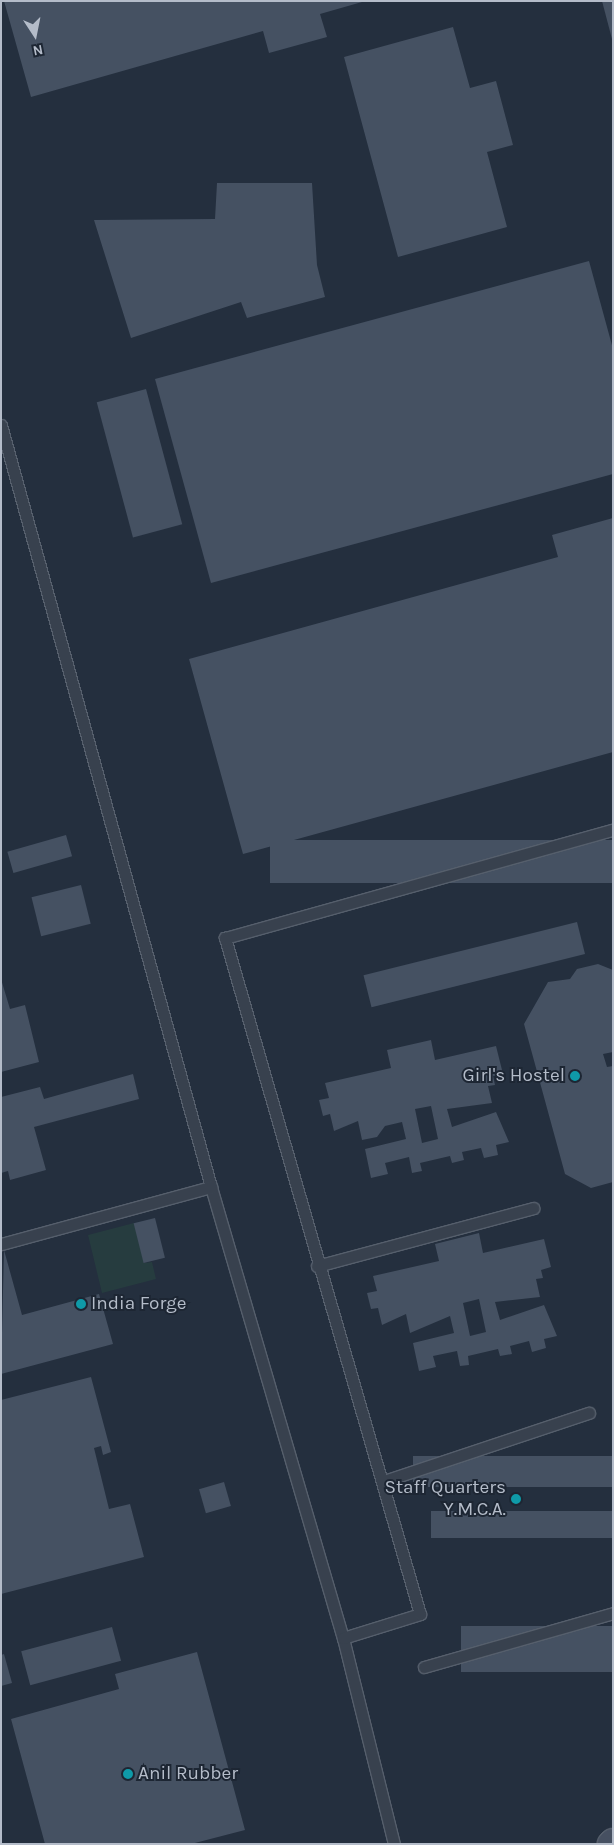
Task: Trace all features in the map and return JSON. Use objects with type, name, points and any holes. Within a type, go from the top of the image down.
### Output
[{"type":"lane","points":[[1,425],[211,1187],[343,1638],[394,1844]]},
{"type":"lane","points":[[343,1638],[420,1614],[384,1481],[318,1266],[225,938],[613,830]]},
{"type":"lane","points":[[1,1244],[211,1187]]},
{"type":"lane","points":[[318,1266],[533,1208]]},
{"type":"lane","points":[[384,1481],[589,1413]]},
{"type":"lane","points":[[424,1667],[613,1614]]},
{"type":"green space","points":[[134,1223],[144,1263],[152,1262],[156,1279],[102,1293],[88,1235]]},
{"type":"building","points":[[4,1],[362,2],[320,14],[327,37],[269,53],[263,31],[31,97]]},
{"type":"building","points":[[602,1],[613,1],[613,39],[612,39]]},
{"type":"building","points":[[453,27],[470,88],[496,81],[513,145],[487,152],[507,227],[398,257],[344,57]]},
{"type":"building","points":[[217,183],[312,183],[317,265],[325,297],[247,318],[241,302],[131,338],[94,220],[215,219]]},
{"type":"building","points":[[589,261],[613,349],[613,474],[211,583],[155,379]]},
{"type":"building","points":[[146,389],[182,524],[133,537],[97,402]]},
{"type":"building","points":[[613,518],[613,752],[243,854],[189,659],[558,557],[552,535]]},
{"type":"building","points":[[66,835],[72,856],[13,873],[7,852]]},
{"type":"building","points":[[270,840],[613,840],[613,883],[270,883]]},
{"type":"building","points":[[81,885],[91,924],[41,936],[32,897]]},
{"type":"building","points":[[577,922],[585,954],[372,1007],[364,975]]},
{"type":"building","name":"Girl's Hostel","points":[[598,964],[613,970],[613,1052],[603,1054],[607,1067],[613,1066],[613,1182],[591,1188],[565,1174],[524,1024],[548,982],[570,979],[577,969]]},
{"type":"building","points":[[1,979],[10,1009],[25,1005],[39,1062],[1,1072]]},
{"type":"building","points":[[431,1040],[435,1060],[496,1046],[503,1074],[493,1076],[495,1085],[488,1086],[492,1103],[447,1109],[452,1127],[496,1112],[509,1142],[496,1145],[498,1155],[484,1158],[481,1148],[462,1152],[464,1160],[452,1163],[450,1156],[420,1163],[422,1171],[412,1173],[409,1157],[385,1163],[388,1174],[371,1178],[365,1149],[406,1139],[402,1122],[385,1126],[377,1137],[362,1140],[358,1121],[334,1131],[330,1114],[323,1116],[319,1100],[329,1098],[325,1083],[391,1068],[387,1050]],"holes":[[[431,1106],[438,1139],[422,1143],[415,1109]]]},
{"type":"building","points":[[133,1074],[139,1099],[34,1127],[46,1170],[10,1180],[8,1171],[1,1173],[1,1097],[40,1087],[44,1099]]},
{"type":"building","points":[[155,1218],[165,1258],[144,1263],[134,1223]]},
{"type":"building","points":[[479,1233],[483,1253],[544,1239],[551,1267],[541,1270],[543,1278],[536,1279],[540,1297],[495,1302],[500,1320],[544,1305],[557,1336],[544,1339],[546,1348],[532,1352],[529,1341],[510,1346],[512,1354],[500,1356],[498,1349],[468,1356],[469,1365],[460,1366],[457,1351],[433,1356],[436,1367],[419,1371],[413,1343],[454,1333],[450,1316],[410,1333],[406,1314],[382,1325],[378,1308],[371,1309],[367,1293],[377,1291],[373,1276],[439,1261],[435,1244]],"holes":[[[479,1299],[486,1332],[470,1336],[463,1303]]]},
{"type":"building","name":"India Forge","points":[[4,1250],[22,1315],[99,1294],[113,1344],[1,1374]]},
{"type":"building","points":[[91,1377],[111,1452],[103,1455],[101,1446],[94,1448],[109,1509],[130,1504],[144,1557],[1,1594],[1,1400]]},
{"type":"building","points":[[413,1456],[613,1456],[613,1487],[413,1487]]},
{"type":"building","points":[[224,1482],[231,1506],[206,1513],[199,1489]]},
{"type":"building","points":[[431,1511],[613,1511],[613,1538],[431,1538]]},
{"type":"building","points":[[461,1626],[613,1626],[613,1672],[461,1672]]},
{"type":"building","points":[[112,1627],[121,1661],[30,1685],[21,1651]]},
{"type":"building","name":"Anil Rubber","points":[[197,1652],[245,1830],[191,1844],[45,1844],[11,1719],[119,1689],[115,1674]]},
{"type":"building","points":[[4,1654],[12,1683],[1,1686],[1,1655]]},
{"type":"place","name":"Girl's Hostel","points":[[575,1076]]},
{"type":"place","name":"India Forge","points":[[81,1304]]},
{"type":"place","name":"Staff Quarters Y.M.C.A.","points":[[516,1499]]},
{"type":"place","name":"Anil Rubber","points":[[128,1774]]}]
